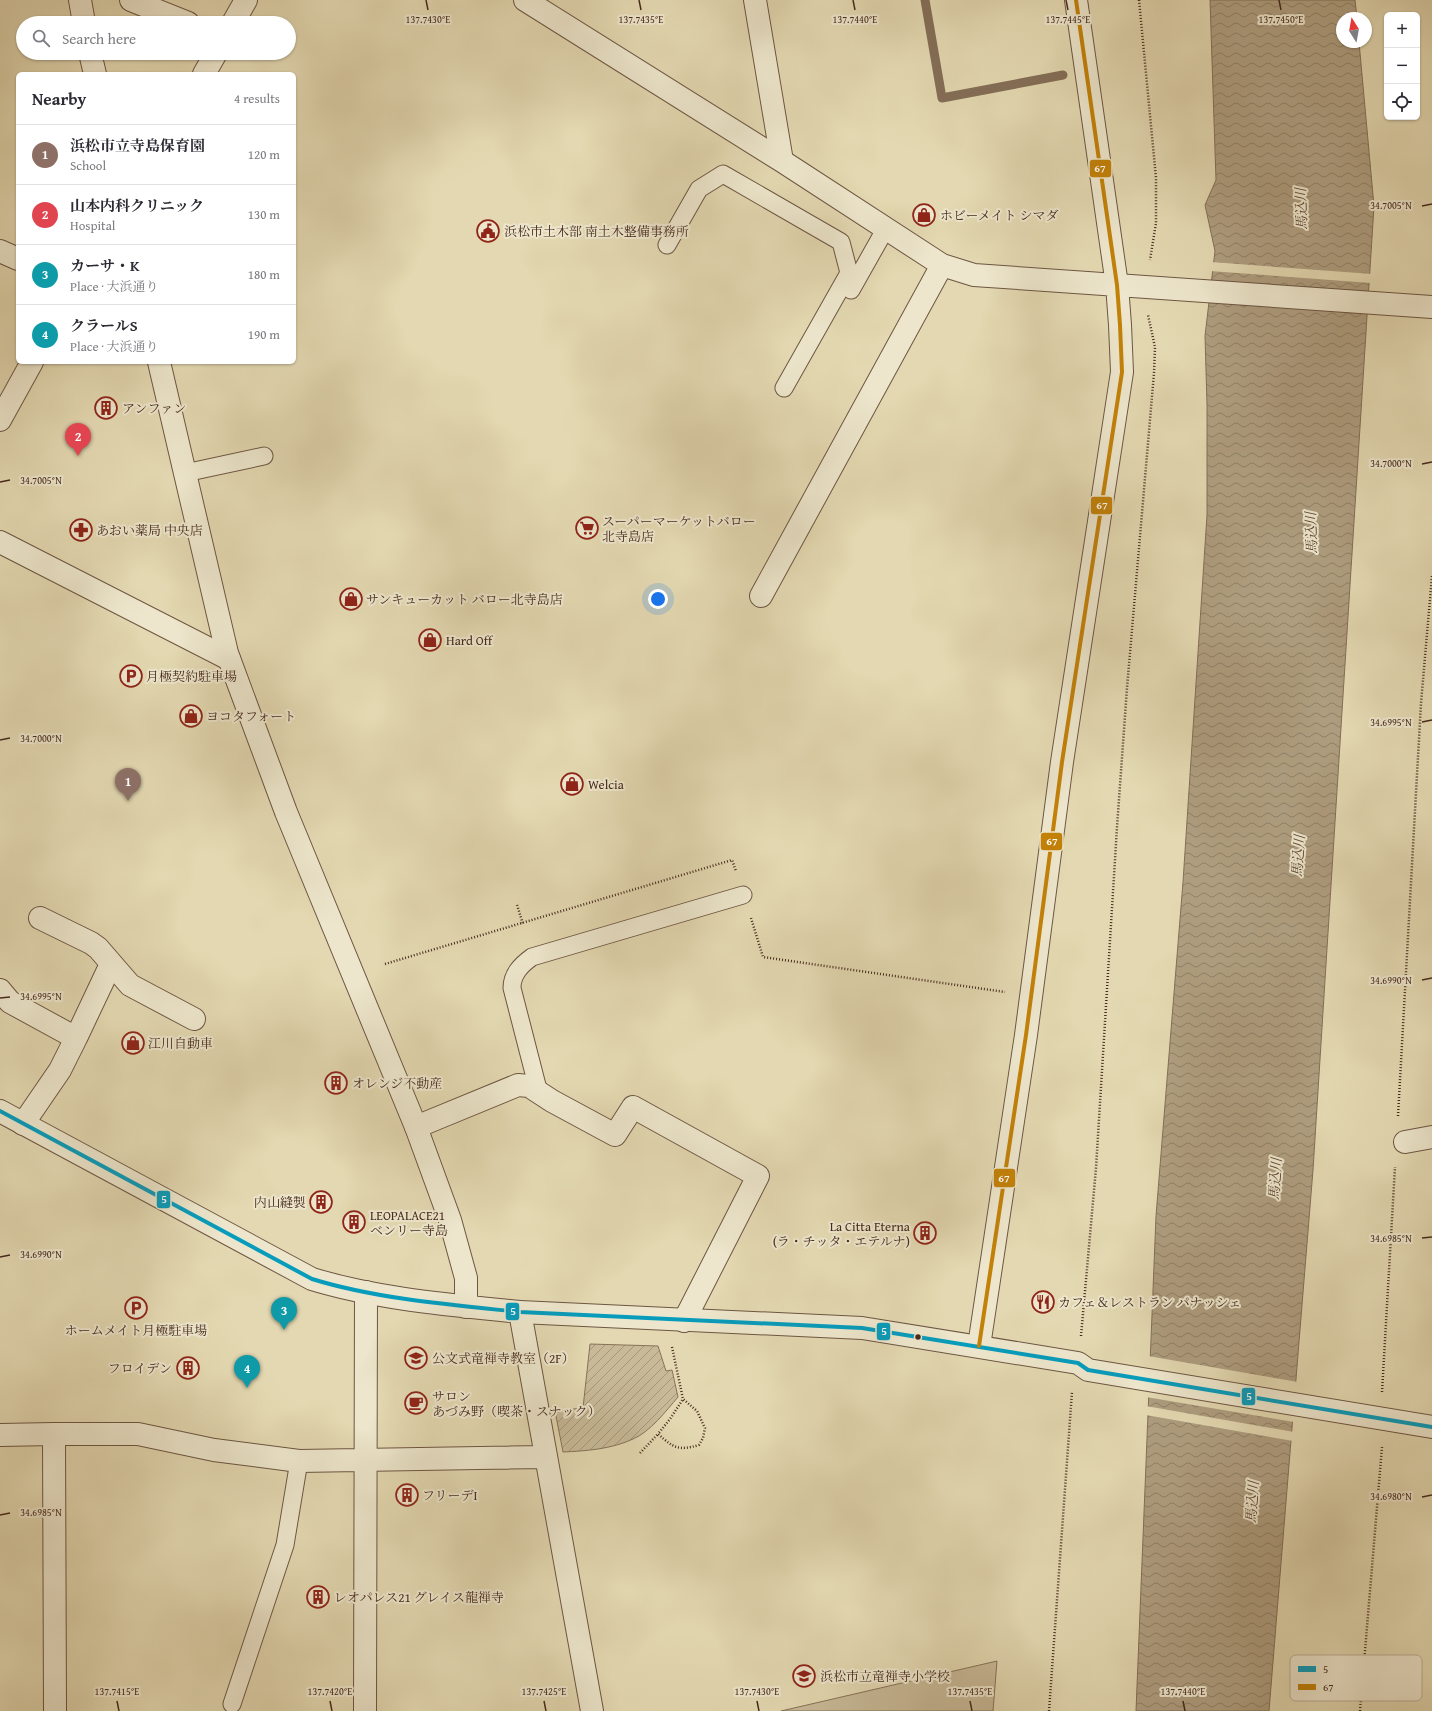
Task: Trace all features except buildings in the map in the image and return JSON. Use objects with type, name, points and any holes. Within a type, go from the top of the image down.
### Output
[{"type":"street","points":[[80,0],[83,16]]},
{"type":"street","points":[[131,0],[171,16]]},
{"type":"street","points":[[237,16],[246,0]]},
{"type":"street","points":[[525,0],[782,161],[942,265],[974,275],[1151,286],[1432,307]]},
{"type":"street","points":[[755,0],[782,161]]},
{"type":"street","points":[[979,1346],[1031,996],[1063,754],[1122,372],[1117,285],[1076,0]]},
{"type":"street","points":[[92,60],[95,72]]},
{"type":"street","points":[[205,72],[212,60]]},
{"type":"street","points":[[0,251],[16,258]]},
{"type":"street","points":[[761,596],[942,265]]},
{"type":"street","points":[[0,420],[31,364]]},
{"type":"street","points":[[159,364],[229,658],[286,812],[416,1127],[450,1220],[466,1278],[466,1307]]},
{"type":"street","points":[[0,542],[229,658]]},
{"type":"street","points":[[40,918],[98,948],[134,988],[194,1019]]},
{"type":"street","points":[[23,1124],[60,1070],[111,964]]},
{"type":"street","points":[[0,990],[10,1002],[76,1038]]},
{"type":"street","points":[[416,1127],[518,1085],[528,1086],[615,1134],[633,1107],[758,1176],[684,1320]]},
{"type":"street","points":[[0,1111],[312,1279],[366,1292],[466,1307],[520,1312],[862,1328],[979,1346],[1083,1367],[1432,1427]]},
{"type":"street","points":[[1405,1142],[1432,1138]]},
{"type":"street","points":[[365,1711],[366,1292]]},
{"type":"street","points":[[520,1312],[592,1711]]},
{"type":"street","points":[[54,1434],[55,1711]]},
{"type":"street","points":[[0,1435],[138,1434],[214,1450],[299,1461],[546,1457]]},
{"type":"lane","points":[[667,245],[699,189],[723,174],[841,242],[849,273],[784,388]]},
{"type":"lane","points":[[851,290],[886,228]]},
{"type":"lane","points":[[185,473],[264,456]]},
{"type":"lane","points":[[539,1093],[512,988],[512,979],[523,963],[532,957],[743,895]]},
{"type":"lane","points":[[232,1704],[285,1545],[299,1461]]},
{"type":"path","points":[[1049,1711],[1071,1401],[1083,1367],[1126,696],[1154,373],[1155,347],[1148,312],[1156,223],[1156,178],[1139,0]]},
{"type":"path","points":[[1398,1118],[1421,703],[1432,576]]},
{"type":"path","points":[[385,964],[523,924],[732,860],[763,956],[1031,996]]},
{"type":"path","points":[[517,905],[523,924]]},
{"type":"path","points":[[1365,1655],[1383,1453],[1374,1417],[1395,1165]]},
{"type":"path","points":[[658,1434],[671,1445],[684,1449],[699,1445],[703,1438],[705,1428],[697,1411],[683,1399],[671,1344]]},
{"type":"path","points":[[640,1454],[670,1419],[683,1399]]},
{"type":"path","points":[[1360,1711],[1361,1701]]},
{"type":"shaded area","points":[[590,1344],[658,1346],[666,1371],[672,1370],[678,1397],[652,1426],[633,1439],[608,1447],[563,1452],[555,1411],[583,1408]]},
{"type":"shaded area","points":[[997,1661],[993,1711],[781,1711]]},
{"type":"water","name":"馬込川","points":[[1210,0],[1355,0],[1356,12],[1336,12],[1336,48],[1360,48],[1374,206],[1313,1170],[1269,1711],[1136,1711],[1156,1216],[1183,882],[1207,515],[1207,405],[1205,336],[1215,251],[1205,205],[1216,180]]},
{"type":"pier","points":[[1211,262],[1372,274],[1371,283],[1210,271]]},
{"type":"pier","points":[[1148,1356],[1298,1382],[1294,1422],[1146,1397]]},
{"type":"pier","points":[[1146,1406],[1294,1432],[1293,1441],[1146,1415]]},
{"type":"waterway","points":[[925,0],[942,98],[1063,75]]},
{"type":"transit line","name":"67","points":[[979,1346],[1026,1035],[1062,762],[1122,372],[1117,285],[1076,0]]},
{"type":"transit line","name":"5","points":[[0,1111],[312,1279],[362,1292],[468,1307],[520,1312],[862,1328],[1078,1363],[1088,1370],[1432,1427]]},
{"type":"place","name":"ホビーメイト シマダ","points":[[924,215]]},
{"type":"place","name":"浜松市土木部 南土木整備事務所","points":[[488,231]]},
{"type":"place","name":"アンファン","points":[[106,408]]},
{"type":"place","name":"山本内科クリニック","points":[[78,456]]},
{"type":"place","name":"スーパーマーケットバロー 北寺島店","points":[[587,528]]},
{"type":"place","name":"あおい薬局 中央店","points":[[81,530]]},
{"type":"place","name":"サンキューカット バロー北寺島店","points":[[351,599]]},
{"type":"place","name":"Hard Off","points":[[430,640]]},
{"type":"place","name":"月極契約駐車場","points":[[131,676]]},
{"type":"place","name":"ヨコタフォート","points":[[191,716]]},
{"type":"place","name":"Welcia","points":[[572,784]]},
{"type":"place","name":"浜松市立寺島保育園","points":[[128,801]]},
{"type":"place","name":"江川自動車","points":[[133,1043]]},
{"type":"place","name":"オレンジ不動産","points":[[336,1083]]},
{"type":"place","name":"内山縫製","points":[[321,1202]]},
{"type":"place","name":"LEOPALACE21 ベンリー寺島","points":[[354,1222]]},
{"type":"place","name":"La Citta Eterna (ラ・チッタ・エテルナ)","points":[[925,1233]]},
{"type":"place","name":"カフェ＆レストラン パナッシェ","points":[[1043,1302]]},
{"type":"place","name":"ホームメイト月極駐車場","points":[[136,1308]]},
{"type":"place","name":"カーサ・K","points":[[284,1330]]},
{"type":"place","name":"公文式竜禅寺教室（2F）","points":[[416,1358]]},
{"type":"place","name":"フロイデン","points":[[188,1368]]},
{"type":"place","name":"クラールS","points":[[247,1388]]},
{"type":"place","name":"サロン あづみ野（喫茶・スナック）","points":[[416,1403]]},
{"type":"place","name":"フリーデⅠ","points":[[407,1495]]},
{"type":"place","name":"レオパレス21 グレイス龍禅寺","points":[[318,1597]]},
{"type":"place","name":"浜松市立竜禅寺小学校","points":[[804,1676]]}]
